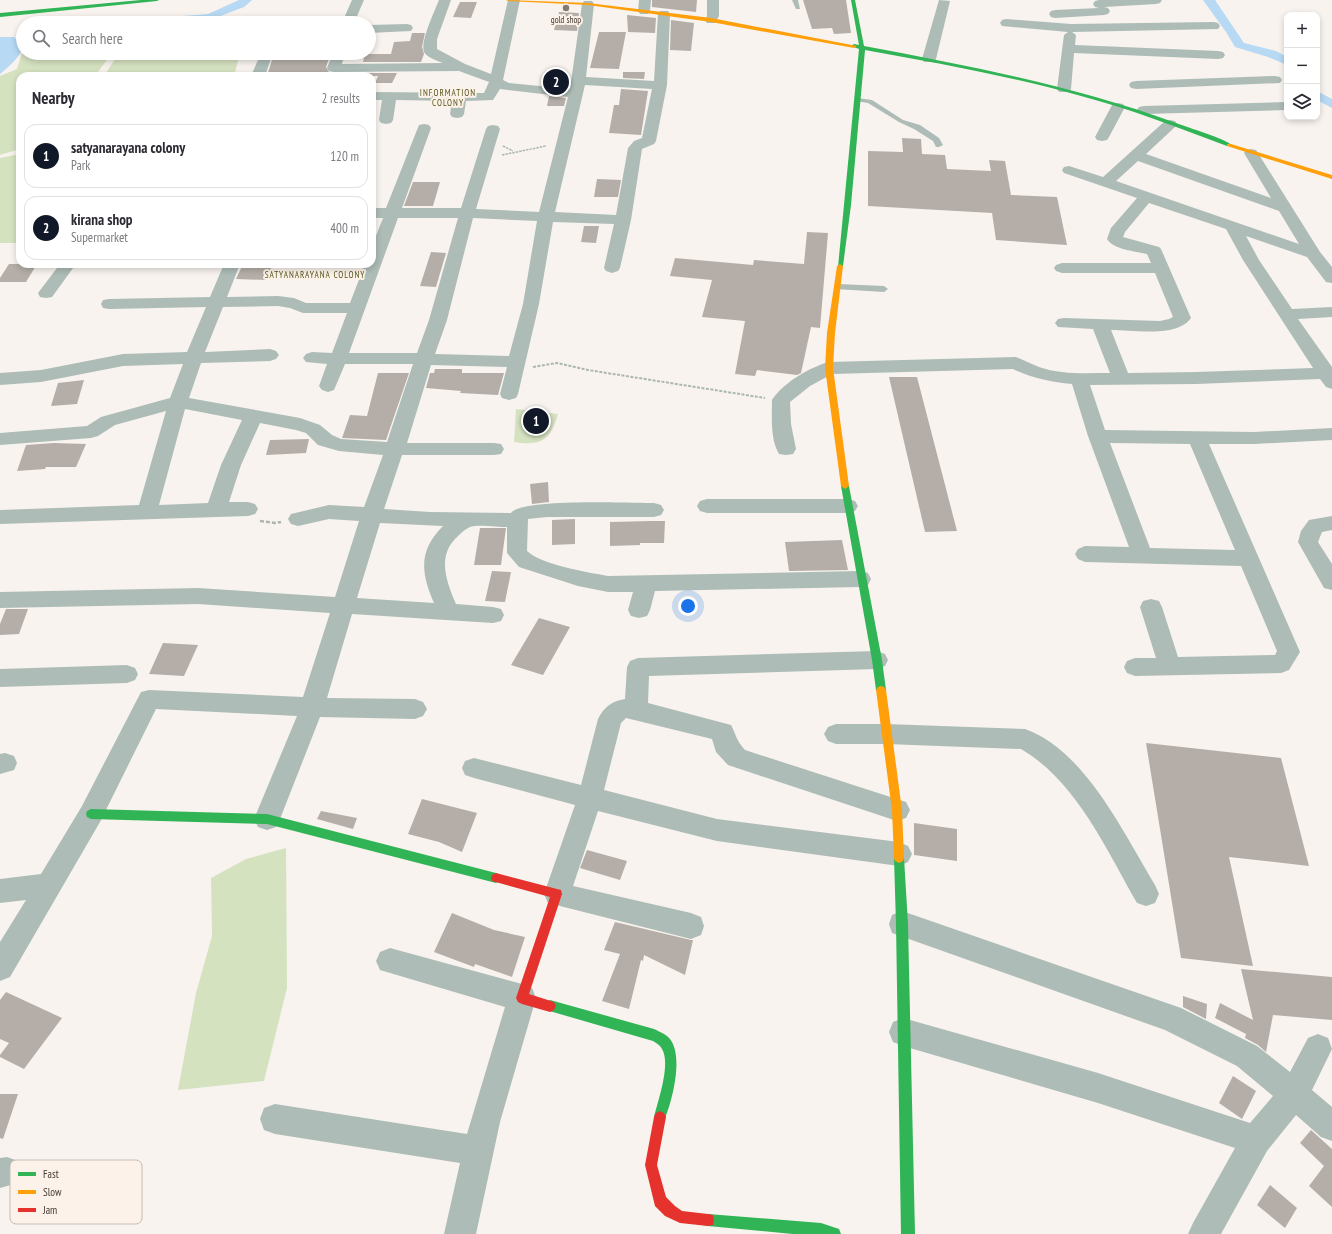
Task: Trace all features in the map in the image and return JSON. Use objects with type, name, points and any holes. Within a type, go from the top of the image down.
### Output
[{"type":"street","points":[[0,15],[151,0]]},
{"type":"street","points":[[351,16],[358,0]]},
{"type":"street","points":[[445,0],[431,39],[430,51],[460,67],[496,81],[506,87],[660,85]]},
{"type":"street","points":[[508,0],[644,5],[664,14],[711,20],[991,70],[1064,89],[1118,107],[1144,113],[1251,153],[1332,177]]},
{"type":"street","points":[[386,120],[381,95],[488,96],[492,93],[514,0]]},
{"type":"street","points":[[711,20],[713,16],[713,0]]},
{"type":"street","points":[[853,0],[862,48],[848,205],[831,333],[829,368],[848,506],[860,579],[877,660],[897,810],[902,924],[908,1234]]},
{"type":"street","points":[[929,59],[944,0]]},
{"type":"street","points":[[1056,14],[1100,5],[1156,0]]},
{"type":"street","points":[[509,394],[531,304],[546,216],[577,87],[583,3]]},
{"type":"street","points":[[1100,5],[1120,28]]},
{"type":"street","points":[[612,268],[624,220],[635,148],[639,144],[650,141],[660,85],[664,14]]},
{"type":"street","points":[[1006,23],[1071,28],[1214,26]]},
{"type":"street","points":[[376,29],[407,28]]},
{"type":"street","points":[[1064,89],[1071,28]]},
{"type":"street","points":[[1068,49],[1218,55]]},
{"type":"street","points":[[260,72],[265,60]]},
{"type":"street","points":[[337,60],[333,72],[460,67]]},
{"type":"street","points":[[1132,71],[1144,113]]},
{"type":"street","points":[[1136,85],[1275,80]]},
{"type":"street","points":[[457,114],[460,96]]},
{"type":"street","points":[[1144,113],[1284,106]]},
{"type":"street","points":[[1102,137],[1118,107]]},
{"type":"street","points":[[1106,182],[1170,124]]},
{"type":"street","points":[[376,254],[424,128]]},
{"type":"street","points":[[266,819],[312,707],[372,514],[438,320],[467,213],[493,128]]},
{"type":"street","points":[[1251,153],[1313,254],[1332,278]]},
{"type":"street","points":[[1136,155],[1284,208]]},
{"type":"street","points":[[1069,170],[1313,254]]},
{"type":"street","points":[[1064,323],[1160,326],[1174,324],[1182,318],[1153,250],[1123,244],[1115,239],[1117,231],[1146,197]]},
{"type":"street","points":[[376,213],[467,213],[624,220]]},
{"type":"street","points":[[1232,226],[1251,260],[1330,376]]},
{"type":"street","points":[[46,294],[65,268]]},
{"type":"street","points":[[147,512],[178,402],[230,268]]},
{"type":"street","points":[[328,386],[371,268]]},
{"type":"street","points":[[1062,268],[1161,268]]},
{"type":"street","points":[[109,304],[278,301],[294,303],[303,308],[356,308]]},
{"type":"street","points":[[1287,314],[1332,312]]},
{"type":"street","points":[[1100,324],[1122,378]]},
{"type":"street","points":[[0,379],[41,376],[123,360],[270,355]]},
{"type":"street","points":[[312,358],[424,359],[516,366]]},
{"type":"street","points":[[786,449],[782,424],[781,400],[792,389],[801,383],[829,368],[1016,363],[1032,371],[1055,377],[1079,379],[1330,376]]},
{"type":"street","points":[[1079,379],[1098,436],[1143,556]]},
{"type":"street","points":[[0,439],[91,432],[108,421],[178,402],[300,424],[314,430],[324,440],[339,445],[394,449],[494,449]]},
{"type":"street","points":[[216,510],[231,464],[254,415]]},
{"type":"street","points":[[1098,436],[1254,438],[1332,434]]},
{"type":"street","points":[[1135,668],[1281,664],[1289,652],[1197,438]]},
{"type":"street","points":[[707,506],[848,506]]},
{"type":"street","points":[[0,517],[248,509]]},
{"type":"street","points":[[654,510],[547,510],[521,514],[518,520],[517,553],[526,562],[578,578],[608,584],[860,579]]},
{"type":"street","points":[[298,519],[329,512],[430,519],[518,520]]},
{"type":"street","points":[[448,611],[439,592],[433,566],[437,545],[454,527],[467,520]]},
{"type":"street","points":[[1332,523],[1316,526],[1310,531],[1308,542],[1332,582]]},
{"type":"street","points":[[1085,554],[1249,558]]},
{"type":"street","points":[[639,610],[646,584]]},
{"type":"street","points":[[0,600],[198,596],[343,604],[493,615]]},
{"type":"street","points":[[1150,607],[1170,666]]},
{"type":"street","points":[[636,710],[638,667],[877,660]]},
{"type":"street","points":[[0,678],[127,674]]},
{"type":"street","points":[[0,968],[91,814],[149,699],[312,707],[415,709]]},
{"type":"street","points":[[460,1234],[485,1122],[522,998],[590,798],[610,719],[619,710],[625,707],[722,732],[725,745],[737,758],[897,810]]},
{"type":"street","points":[[836,734],[886,734],[1025,740],[1044,750],[1070,774],[1099,814],[1146,894]]},
{"type":"street","points":[[474,768],[717,830],[899,854]]},
{"type":"street","points":[[91,814],[266,819],[557,894],[691,926]]},
{"type":"street","points":[[0,891],[48,885]]},
{"type":"street","points":[[902,924],[1171,1018],[1247,1056],[1332,1126]]},
{"type":"street","points":[[390,961],[654,1035],[662,1039],[668,1045],[672,1054],[652,1165],[655,1185],[660,1201],[670,1211],[680,1216],[821,1230],[834,1234]]},
{"type":"street","points":[[903,1032],[1098,1088],[1256,1140]]},
{"type":"street","points":[[1204,1234],[1256,1140],[1294,1094],[1318,1048]]},
{"type":"street","points":[[275,1119],[478,1151]]},
{"type":"lane","points":[[795,0],[798,8]]},
{"type":"lane","points":[[857,100],[870,101],[901,121],[918,127],[936,140],[939,145]]},
{"type":"lane","points":[[838,287],[884,289]]},
{"type":"path","points":[[484,160],[546,146],[563,146]]},
{"type":"path","points":[[516,366],[557,363],[588,370],[781,400]]},
{"type":"path","points":[[248,509],[254,518],[262,522],[275,523],[298,519]]},
{"type":"green space","points":[[20,60],[107,60],[98,72],[16,72],[16,150],[0,155],[0,76],[17,69]]},
{"type":"green space","points":[[114,60],[238,60],[235,72],[107,72]]},
{"type":"green space","points":[[16,155],[16,243],[0,243],[0,158]]},
{"type":"green space","points":[[516,409],[558,414],[552,430],[543,440],[531,443],[514,442]]},
{"type":"green space","points":[[286,848],[287,988],[264,1081],[178,1090],[196,993],[212,936],[211,878],[246,859]]},
{"type":"water","points":[[0,37],[14,37],[16,39],[16,59],[0,74]]},
{"type":"building","points":[[652,0],[697,0],[696,12],[652,7]]},
{"type":"building","points":[[803,0],[846,0],[851,33],[834,34],[832,28],[812,29]]},
{"type":"building","points":[[460,2],[477,2],[471,18],[453,17]]},
{"type":"building","points":[[559,12],[579,13],[577,31],[554,30]]},
{"type":"building","points":[[627,15],[656,18],[655,33],[628,32]]},
{"type":"building","points":[[671,20],[694,23],[691,51],[670,50]]},
{"type":"building","points":[[599,32],[626,32],[619,69],[590,68]]},
{"type":"building","points":[[412,33],[425,33],[422,47],[424,54],[421,62],[363,62],[364,60],[376,60],[376,54],[391,54],[394,42],[410,41]]},
{"type":"building","points":[[272,60],[328,60],[326,67],[329,72],[268,72]]},
{"type":"building","points":[[623,72],[645,72],[644,79],[623,78]]},
{"type":"building","points":[[376,73],[397,73],[392,83],[376,83],[378,76],[376,76]]},
{"type":"building","points":[[554,76],[570,78],[568,87],[552,86]]},
{"type":"building","points":[[621,89],[648,91],[641,135],[609,133],[614,105],[619,105]]},
{"type":"building","points":[[549,96],[566,98],[564,106],[547,106]]},
{"type":"building","points":[[902,138],[921,139],[922,154],[945,155],[947,169],[991,171],[989,160],[1005,161],[1011,195],[1057,197],[1067,245],[996,240],[992,213],[868,206],[868,151],[903,152]]},
{"type":"building","points":[[597,179],[621,180],[618,197],[594,197]]},
{"type":"building","points":[[413,182],[440,182],[433,206],[404,206]]},
{"type":"building","points":[[584,226],[599,226],[596,243],[581,242]]},
{"type":"building","points":[[807,232],[828,233],[820,328],[811,327],[801,373],[797,375],[757,370],[755,376],[735,374],[745,321],[702,317],[712,280],[670,276],[675,258],[753,265],[754,260],[804,264]]},
{"type":"building","points":[[431,252],[446,253],[436,287],[420,286]]},
{"type":"building","points":[[9,264],[16,264],[16,268],[35,268],[26,282],[0,282],[0,278]]},
{"type":"building","points":[[241,268],[271,268],[266,280],[236,279]]},
{"type":"building","points":[[435,369],[462,369],[462,373],[504,373],[498,395],[460,393],[461,391],[426,388],[430,373],[434,373]]},
{"type":"building","points":[[378,373],[409,373],[386,440],[342,438],[350,415],[367,416]]},
{"type":"building","points":[[889,377],[917,377],[957,531],[925,532]]},
{"type":"building","points":[[84,380],[77,404],[51,406],[58,383]]},
{"type":"building","points":[[309,439],[306,453],[266,455],[270,440]]},
{"type":"building","points":[[54,443],[86,444],[76,467],[46,467],[45,469],[17,471],[26,445]]},
{"type":"building","points":[[548,482],[549,502],[532,504],[530,484]]},
{"type":"building","points":[[575,519],[575,544],[552,545],[552,520]]},
{"type":"building","points":[[665,521],[664,543],[640,543],[640,545],[610,546],[610,522]]},
{"type":"building","points":[[480,528],[506,528],[501,565],[474,565]]},
{"type":"building","points":[[842,540],[848,570],[789,571],[785,542]]},
{"type":"building","points":[[492,571],[511,572],[505,602],[485,601]]},
{"type":"building","points":[[6,609],[28,609],[19,634],[0,635],[0,624]]},
{"type":"building","points":[[539,618],[570,627],[543,675],[511,665]]},
{"type":"building","points":[[163,643],[198,645],[184,676],[149,674]]},
{"type":"building","points":[[1146,743],[1281,758],[1309,866],[1229,857],[1253,966],[1181,958]]},
{"type":"building","points":[[422,799],[477,813],[462,852],[439,842],[408,834]]},
{"type":"building","points":[[321,811],[357,818],[353,829],[317,819]]},
{"type":"building","points":[[914,823],[957,829],[957,861],[914,855]]},
{"type":"building","points":[[587,850],[627,861],[620,880],[580,868]]},
{"type":"building","points":[[452,913],[494,930],[525,937],[512,977],[475,964],[474,967],[434,952]]},
{"type":"building","points":[[615,922],[693,940],[685,975],[644,955],[643,961],[641,960],[629,1009],[602,1001],[620,954],[604,950]]},
{"type":"building","points":[[1241,969],[1332,977],[1332,1020],[1273,1015],[1266,1052],[1258,1045],[1245,1038],[1246,1034],[1215,1018],[1220,1003],[1253,1020]]},
{"type":"building","points":[[6,992],[62,1018],[24,1069],[0,1057],[9,1043],[0,1039],[0,1000]]},
{"type":"building","points":[[1183,996],[1207,1004],[1206,1019],[1183,1007]]},
{"type":"building","points":[[1233,1076],[1256,1091],[1242,1119],[1219,1103]]},
{"type":"building","points":[[0,1094],[18,1094],[3,1139],[0,1138]]},
{"type":"building","points":[[1311,1130],[1332,1149],[1332,1207],[1309,1186],[1324,1166],[1300,1143]]},
{"type":"building","points":[[1270,1185],[1297,1208],[1285,1228],[1257,1205]]},
{"type":"waterway","points":[[212,16],[240,5],[246,0]]},
{"type":"waterway","points":[[1209,0],[1232,32],[1239,45],[1272,54],[1284,60]]},
{"type":"waterway","points":[[1320,97],[1332,104]]},
{"type":"traffic: fast","points":[[0,15],[157,0]]},
{"type":"traffic: fast","points":[[840,266],[848,205],[862,49],[853,0]]},
{"type":"traffic: fast","points":[[854,46],[985,71],[1083,95],[1146,115],[1229,145]]},
{"type":"traffic: fast","points":[[845,486],[877,660],[881,690]]},
{"type":"traffic: fast","points":[[91,814],[267,819],[496,878]]},
{"type":"traffic: fast","points":[[899,858],[902,924],[908,1234]]},
{"type":"traffic: fast","points":[[550,1006],[654,1035],[659,1037],[667,1045],[671,1064],[660,1117]]},
{"type":"traffic: fast","points":[[708,1220],[821,1230],[834,1234]]},
{"type":"traffic: slow","points":[[508,0],[588,4],[711,20],[854,46]]},
{"type":"traffic: slow","points":[[1229,145],[1332,177]]},
{"type":"traffic: slow","points":[[840,266],[831,333],[829,368],[845,486]]},
{"type":"traffic: slow","points":[[881,690],[897,810],[899,858]]},
{"type":"traffic: jam","points":[[496,878],[557,894],[522,998],[550,1006]]},
{"type":"traffic: jam","points":[[660,1117],[651,1165],[660,1201],[670,1211],[680,1217],[708,1220]]},
{"type":"place","name":"gold shop","points":[[566,8]]},
{"type":"place","name":"kirana shop","points":[[556,82]]},
{"type":"place","name":"satyanarayana colony","points":[[536,421]]},
{"type":"district","name":"INFORMATION COLONY","points":[[448,98]]},
{"type":"district","name":"SATYANARAYANA COLONY","points":[[315,275]]}]
